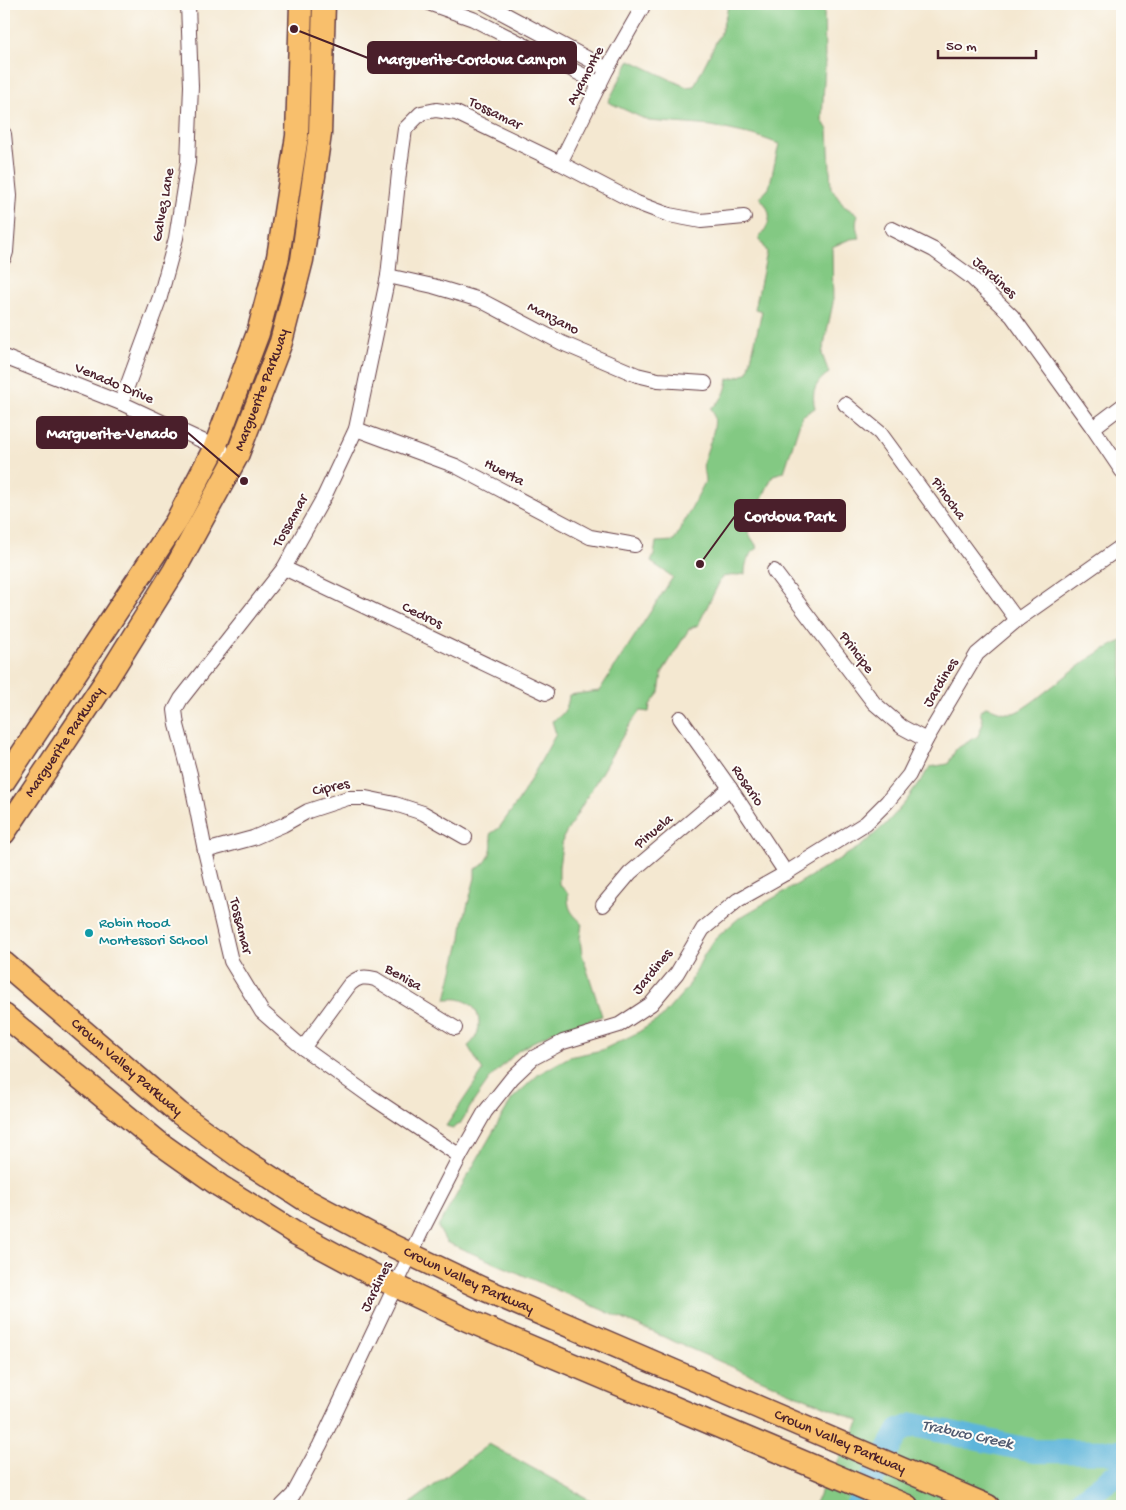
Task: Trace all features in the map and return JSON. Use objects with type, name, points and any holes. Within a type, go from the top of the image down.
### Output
[{"type":"main road","name":"Marguerite Parkway","points":[[4,781],[176,522],[215,447],[258,333],[278,257],[297,136],[301,4]]},
{"type":"main road","name":"Marguerite Parkway","points":[[4,833],[103,685],[174,571],[237,456],[281,342],[302,260],[320,134],[324,4]]},
{"type":"main road","name":"Crown Valley Parkway","points":[[4,963],[179,1113],[241,1158],[304,1199],[393,1246],[490,1292],[988,1506]]},
{"type":"main road","points":[[4,1015],[158,1142],[220,1186],[295,1233],[396,1286],[467,1320],[907,1506]]},
{"type":"street","name":"Galvez Lane","points":[[121,403],[160,297],[176,238],[188,162],[191,86],[188,4]]},
{"type":"street","points":[[431,4],[473,19],[600,84]]},
{"type":"street","points":[[486,4],[608,69]]},
{"type":"street","name":"Ayamonte","points":[[560,163],[600,84],[642,8],[642,4]]},
{"type":"street","name":"Tossamar","points":[[460,1156],[302,1048],[262,1012],[231,961],[205,851],[190,774],[177,725],[176,710],[181,699],[284,568],[324,496],[356,429],[388,276],[405,128],[421,113],[436,110],[456,113],[560,163],[637,203],[669,215],[701,221],[744,217]]},
{"type":"street","points":[[4,134],[10,196],[4,258]]},
{"type":"street","name":"Jardines","points":[[892,229],[934,250],[972,277],[1012,316],[1093,428],[1122,472]]},
{"type":"street","name":"Manzano","points":[[388,276],[433,286],[480,300],[562,343],[637,375],[658,380],[706,384]]},
{"type":"street","name":"Venado Drive","points":[[4,358],[121,403],[237,456]]},
{"type":"street","name":"Pinocha","points":[[845,404],[880,434],[1017,620]]},
{"type":"street","points":[[1093,428],[1122,406]]},
{"type":"street","name":"Huerta","points":[[356,429],[456,466],[590,537],[635,544]]},
{"type":"street","name":"Jardines","points":[[282,1506],[292,1495],[320,1445],[410,1254],[460,1156],[486,1112],[512,1078],[534,1058],[563,1042],[619,1025],[651,1004],[677,973],[702,929],[738,900],[786,873],[866,822],[887,802],[909,775],[926,740],[977,654],[1017,620],[1122,546]]},
{"type":"street","name":"Cedros","points":[[284,568],[546,693]]},
{"type":"street","name":"Principe","points":[[774,571],[874,703],[902,727],[926,740]]},
{"type":"street","name":"Rosario","points":[[680,718],[730,788],[786,873]]},
{"type":"street","name":"Pinuela","points":[[603,905],[630,873],[730,788]]},
{"type":"street","name":"Cipres","points":[[205,851],[253,838],[308,811],[348,798],[366,798],[395,804],[423,813],[465,837]]},
{"type":"street","name":"Benisa","points":[[302,1048],[350,984],[356,979],[365,976],[374,979],[454,1028]]},
{"type":"green space","points":[[729,4],[824,4],[825,63],[822,120],[828,130],[831,188],[844,206],[858,215],[856,226],[860,238],[850,239],[832,247],[833,303],[822,354],[829,373],[820,380],[815,388],[815,408],[802,416],[784,472],[773,475],[753,518],[748,533],[758,548],[748,559],[745,574],[722,577],[698,625],[689,629],[662,673],[659,693],[650,705],[649,712],[640,711],[628,727],[563,838],[559,884],[568,893],[570,910],[582,923],[580,939],[582,954],[602,1016],[553,1032],[518,1051],[491,1077],[460,1124],[453,1128],[446,1126],[483,1071],[468,1046],[477,1035],[479,1028],[479,1021],[474,1008],[462,1000],[446,999],[475,878],[475,869],[484,864],[490,855],[492,844],[490,834],[499,828],[519,800],[556,734],[552,721],[564,711],[569,695],[599,691],[673,577],[651,562],[656,542],[674,541],[705,482],[703,464],[715,421],[711,408],[723,396],[728,379],[748,372],[762,311],[755,309],[767,252],[759,237],[766,227],[769,213],[760,198],[769,188],[779,144],[757,136],[712,126],[649,121],[608,102],[630,60],[686,87],[694,86],[721,32]]},
{"type":"green space","points":[[1122,641],[1122,1506],[813,1506],[860,1421],[446,1242],[438,1227],[512,1099],[539,1074],[569,1057],[602,1050],[637,1033],[661,1018],[688,987],[704,955],[715,939],[739,918],[861,846],[887,823],[907,800],[930,767],[948,764],[956,749],[978,736],[983,723],[980,711],[987,706],[1003,712],[1016,712],[1092,657]]},
{"type":"green space","points":[[489,1444],[601,1506],[407,1506]]},
{"type":"waterway","name":"Trabuco Creek","points":[[857,1506],[899,1431],[914,1425],[1034,1451],[1122,1452]]},
{"type":"waterway","name":"Trabuco Creek","points":[[1074,1506],[1122,1470]]},
{"type":"place","name":"Marguerite-Cordova Canyon","points":[[294,29]]},
{"type":"place","name":"Marguerite-Venado","points":[[244,481]]},
{"type":"place","name":"Cordova Park","points":[[700,564]]},
{"type":"place","name":"Robin Hood Montessori School","points":[[89,933]]}]
